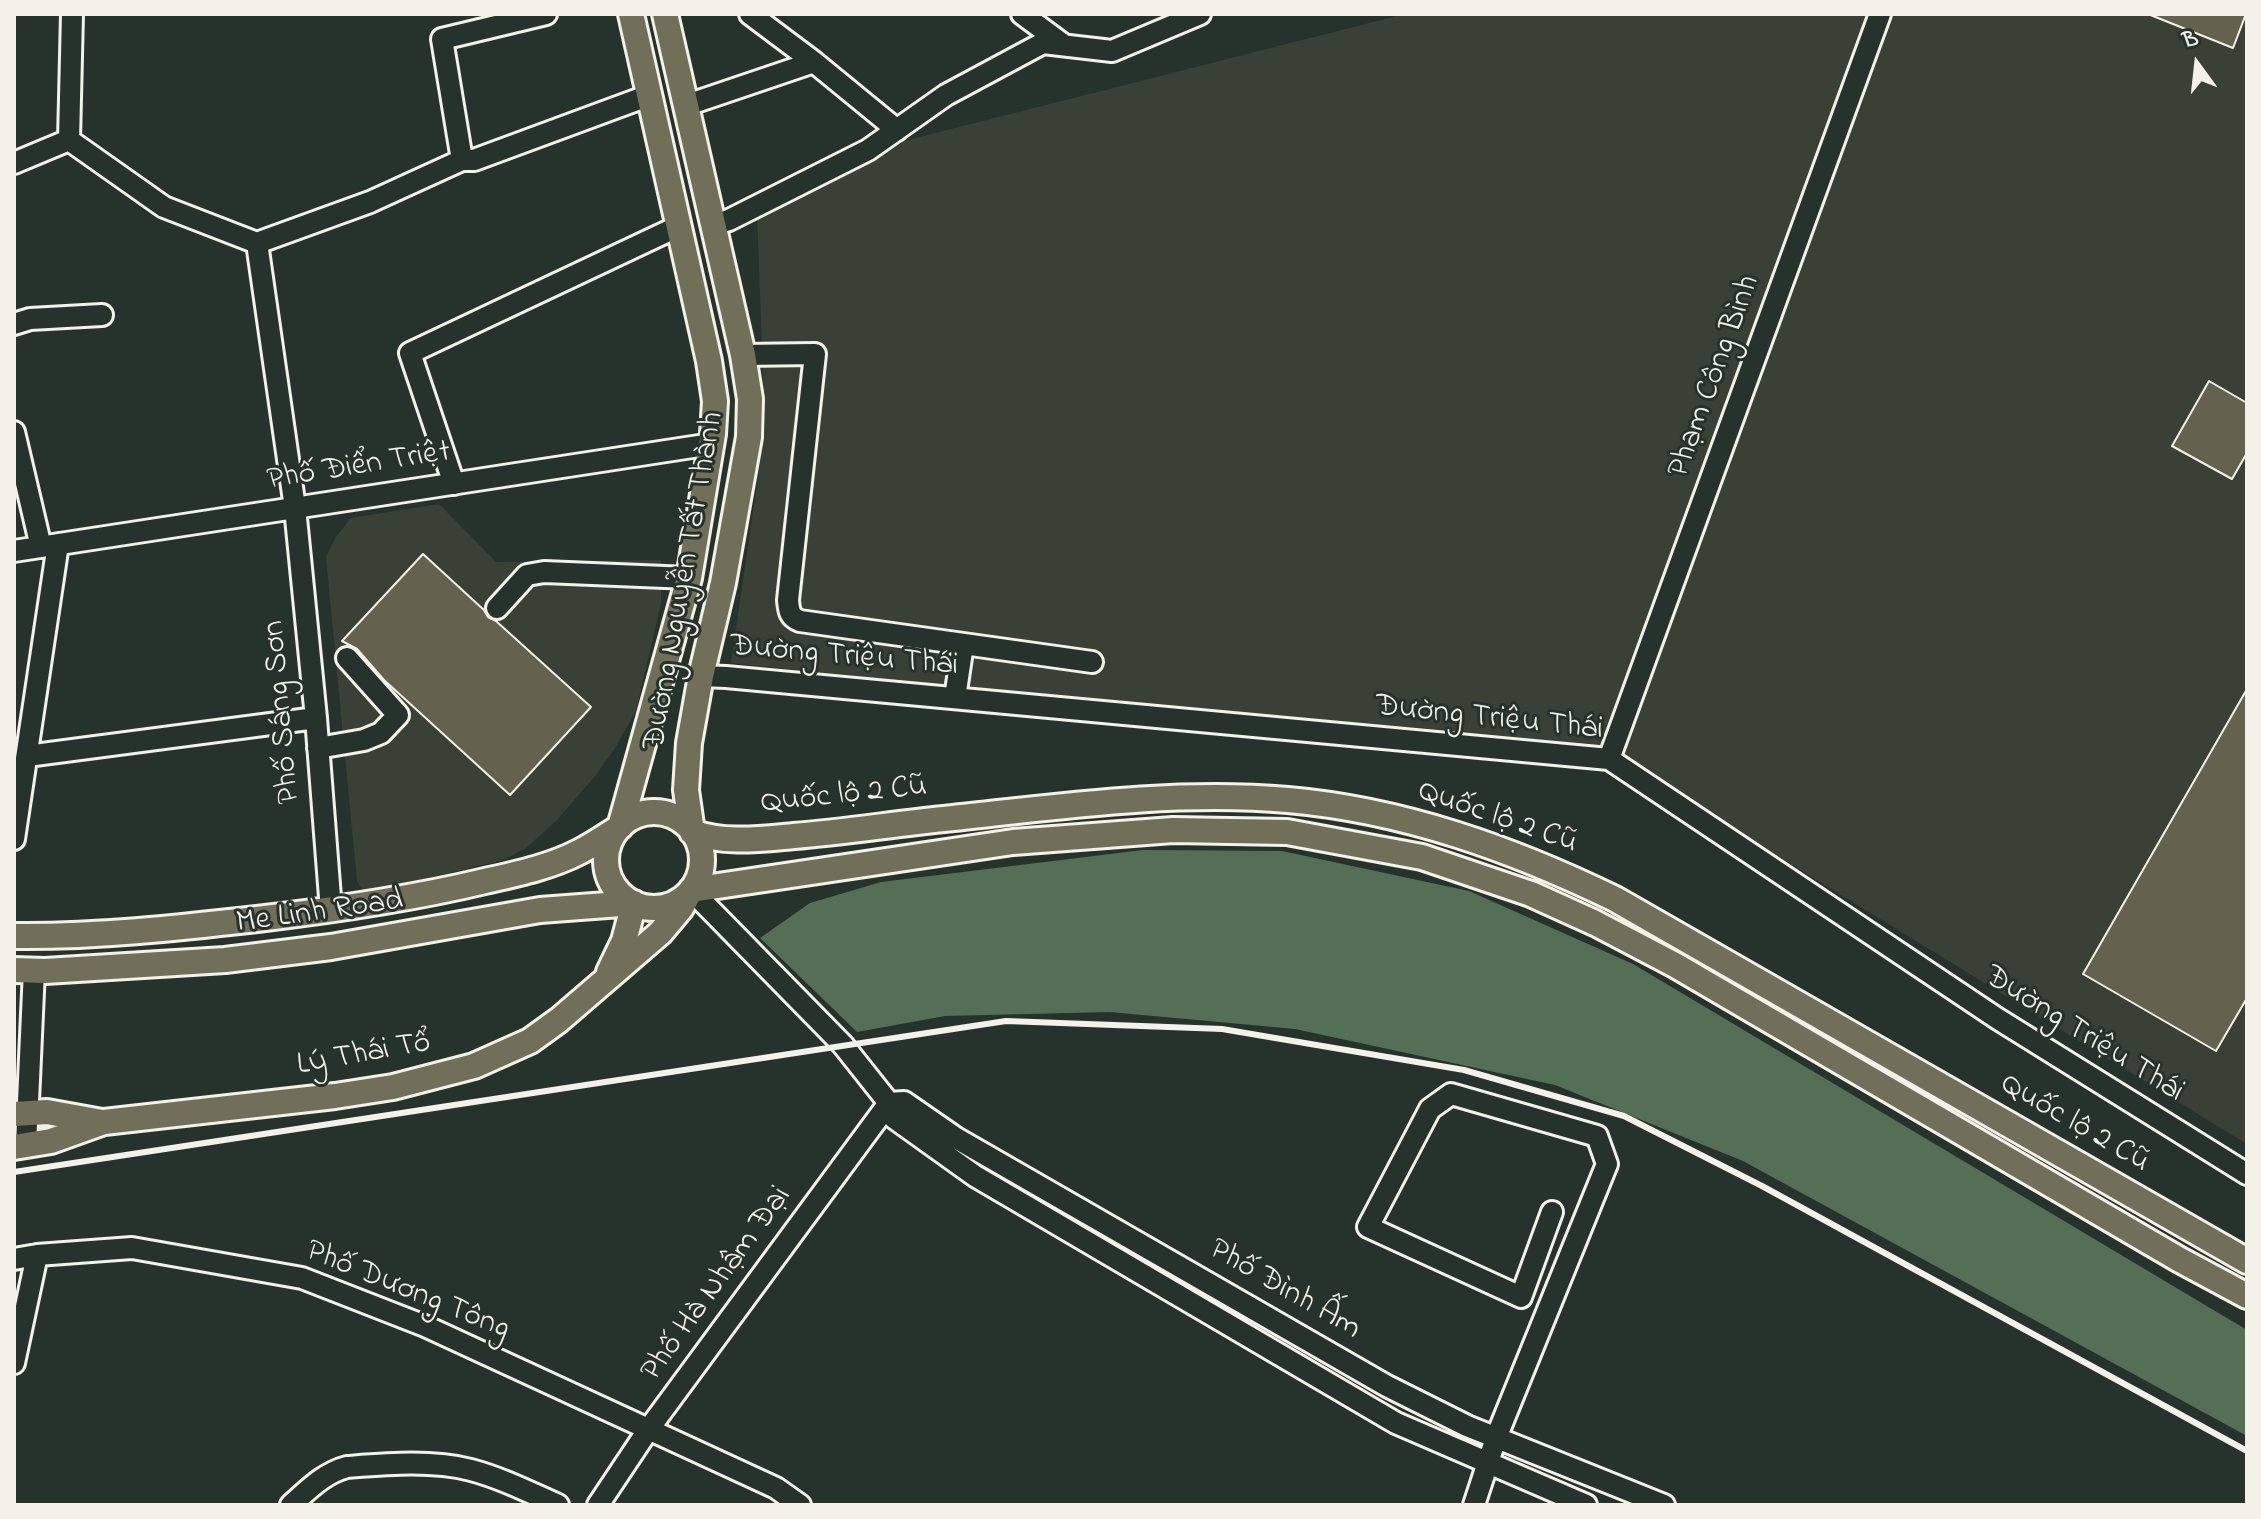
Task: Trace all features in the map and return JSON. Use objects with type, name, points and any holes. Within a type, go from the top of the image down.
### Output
[{"type":"main road","name":"Đường Nguyễn Tất Thành","points":[[620,827],[689,578],[712,444],[715,401],[709,361],[631,14]]},
{"type":"main road","name":"Đường Nguyễn Tất Thành","points":[[665,14],[743,355],[750,399],[749,437],[723,583],[701,676],[687,768],[686,790],[692,832]]},
{"type":"main road","name":"Quốc lộ 2 Cũ","points":[[692,832],[719,839],[752,839],[1172,798],[1289,800],[1422,824],[1518,855],[1615,899],[2247,1261]]},
{"type":"main road","points":[[657,813],[673,817],[692,832],[699,846],[699,876],[691,890],[680,900],[649,908],[634,903],[616,890],[607,869],[608,846],[620,827],[633,817],[657,813]]},
{"type":"main road","name":"Me Linh Road","points":[[14,936],[51,937],[144,930],[331,910],[430,893],[533,869],[576,854],[620,827]]},
{"type":"main road","name":"Quốc lộ 2 Cũ","points":[[691,890],[1013,842],[1173,830],[1287,832],[1422,857],[1531,894],[1675,965],[2247,1296]]},
{"type":"main road","name":"Lý Thái Tổ","points":[[20,1146],[51,1141],[104,1122],[393,1087],[494,1058],[530,1041],[559,1020],[660,933],[681,908],[691,890]]},
{"type":"main road","name":"Me Linh Road","points":[[24,970],[225,960],[331,947],[552,908],[634,903]]},
{"type":"main road","name":"Lý Thái Tổ","points":[[607,978],[624,941],[634,903]]},
{"type":"main road","name":"Lý Thái Tổ","points":[[21,1114],[47,1112],[104,1122]]},
{"type":"street","points":[[69,140],[72,14]]},
{"type":"street","points":[[462,160],[442,39],[546,14]]},
{"type":"street","points":[[750,14],[897,130]]},
{"type":"street","points":[[1022,14],[1064,45]]},
{"type":"street","points":[[713,225],[729,220],[868,150],[946,95],[1043,43],[1112,51],[1200,14]]},
{"type":"street","name":"Phạm Công Bình","points":[[1609,759],[1880,14]]},
{"type":"street","points":[[687,105],[814,62]]},
{"type":"street","points":[[69,140],[164,207],[257,243],[370,202],[462,160],[474,160],[650,95]]},
{"type":"street","points":[[14,163],[69,140]]},
{"type":"street","points":[[454,484],[410,353],[679,226]]},
{"type":"street","name":"Phố Sáng Sơn","points":[[257,243],[295,508],[331,910]]},
{"type":"street","points":[[14,324],[30,319],[102,315]]},
{"type":"street","points":[[743,355],[815,354],[788,600],[790,614],[800,621],[1092,662]]},
{"type":"street","points":[[14,432],[50,546],[27,756],[14,839]]},
{"type":"street","name":"Phố Điển Triệt","points":[[14,551],[712,444]]},
{"type":"street","points":[[497,608],[527,575],[544,572],[689,578]]},
{"type":"street","points":[[955,698],[963,644]]},
{"type":"street","points":[[318,748],[364,740],[381,733],[398,715],[347,658]]},
{"type":"street","name":"Đường Triệu Thái","points":[[701,676],[1609,759],[1998,1019],[2247,1174]]},
{"type":"street","points":[[27,756],[316,718]]},
{"type":"street","name":"Phố Đình Ấm","points":[[691,890],[843,1045],[889,1103],[894,1118],[975,1176],[1396,1423],[1586,1505]]},
{"type":"street","points":[[20,1146],[24,970]]},
{"type":"street","points":[[1474,1505],[1496,1438],[1607,1164],[1597,1136],[1451,1094],[1430,1109],[1368,1227],[1521,1297],[1552,1212]]},
{"type":"street","name":"Phố Đình Ấm","points":[[889,1103],[904,1102],[956,1138],[1387,1386],[1467,1426],[1664,1505]]},
{"type":"street","name":"Phố Hà Nhậm Đại","points":[[598,1505],[648,1430],[889,1103]]},
{"type":"street","name":"Phố Dương Tông","points":[[14,1259],[132,1248],[302,1278],[425,1326],[776,1488],[800,1505]]},
{"type":"street","points":[[14,1363],[37,1255]]},
{"type":"street","points":[[291,1505],[337,1469],[416,1464],[469,1469],[558,1505]]},
{"type":"shaded area","points":[[1405,14],[2247,14],[2247,1144],[1616,757],[731,663],[765,429],[757,213],[904,141]]},
{"type":"shaded area","points":[[439,504],[496,562],[661,560],[661,603],[636,711],[596,775],[556,821],[526,848],[503,860],[363,891],[357,881],[326,557],[351,518]]},
{"type":"green space","points":[[1143,850],[1282,851],[1469,891],[1633,964],[2247,1330],[2247,1436],[1743,1161],[1555,1085],[1295,1029],[1110,1012],[945,1016],[857,1032],[760,938],[810,903],[881,882]]},
{"type":"building","points":[[2148,14],[2246,14],[2233,48]]},
{"type":"building","points":[[2209,381],[2247,403],[2247,453],[2232,479],[2172,446]]},
{"type":"building","points":[[423,554],[488,617],[591,707],[510,795],[384,680],[357,649],[342,641]]},
{"type":"building","points":[[2247,689],[2247,998],[2216,1051],[2083,974]]},
{"type":"railway","points":[[14,1172],[1006,1021],[1222,1029],[1464,1070],[1624,1116],[1762,1186],[2247,1451]]}]
